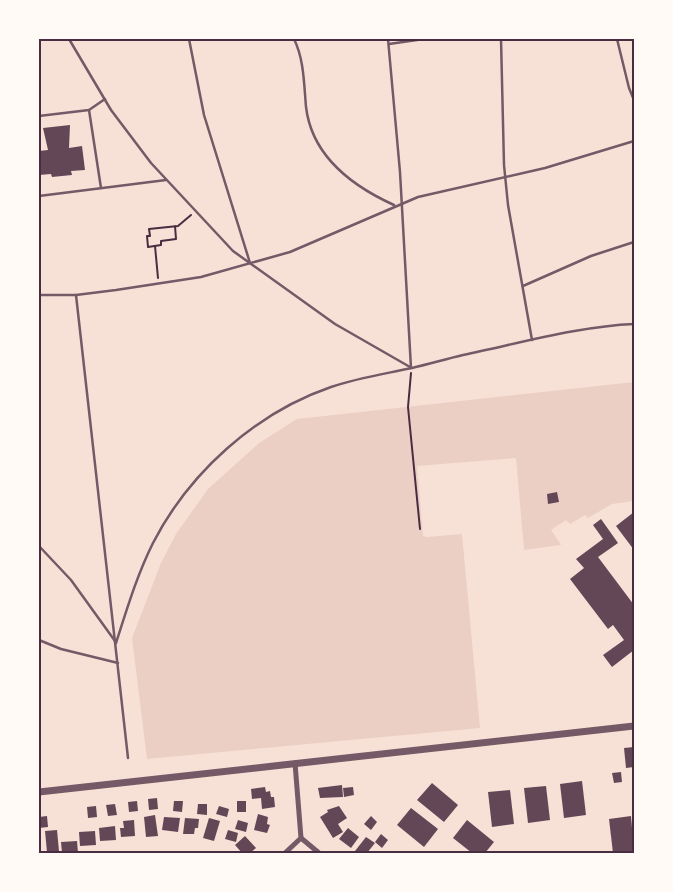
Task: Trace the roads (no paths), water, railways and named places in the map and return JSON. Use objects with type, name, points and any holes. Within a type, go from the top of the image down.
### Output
[{"type":"street","points":[[39,792],[634,726]]},
{"type":"street","points":[[295,763],[301,838],[319,853]]},
{"type":"street","points":[[285,853],[301,838]]},
{"type":"lane","points":[[69,39],[105,99],[166,180],[233,251],[335,324],[411,368]]},
{"type":"lane","points":[[189,39],[204,115],[250,263]]},
{"type":"lane","points":[[294,39],[300,56],[306,108],[316,142],[332,164],[342,173],[372,195],[394,206]]},
{"type":"lane","points":[[388,39],[401,203],[411,368]]},
{"type":"lane","points":[[389,44],[424,39]]},
{"type":"lane","points":[[501,39],[505,177],[532,340]]},
{"type":"lane","points":[[617,39],[629,88],[634,100]]},
{"type":"lane","points":[[39,116],[89,110],[105,99]]},
{"type":"lane","points":[[89,110],[101,188]]},
{"type":"lane","points":[[39,294],[76,294],[160,285],[201,277],[290,252],[418,197],[545,168],[634,141]]},
{"type":"lane","points":[[39,196],[166,180]]},
{"type":"lane","points":[[523,286],[591,256],[634,242]]},
{"type":"lane","points":[[76,294],[128,758]]},
{"type":"lane","points":[[116,643],[153,543],[190,486],[215,459],[244,435],[298,401],[329,387],[362,378],[532,340],[634,324]]},
{"type":"lane","points":[[39,546],[71,580],[116,643]]},
{"type":"lane","points":[[39,640],[61,649],[118,663]]}]
